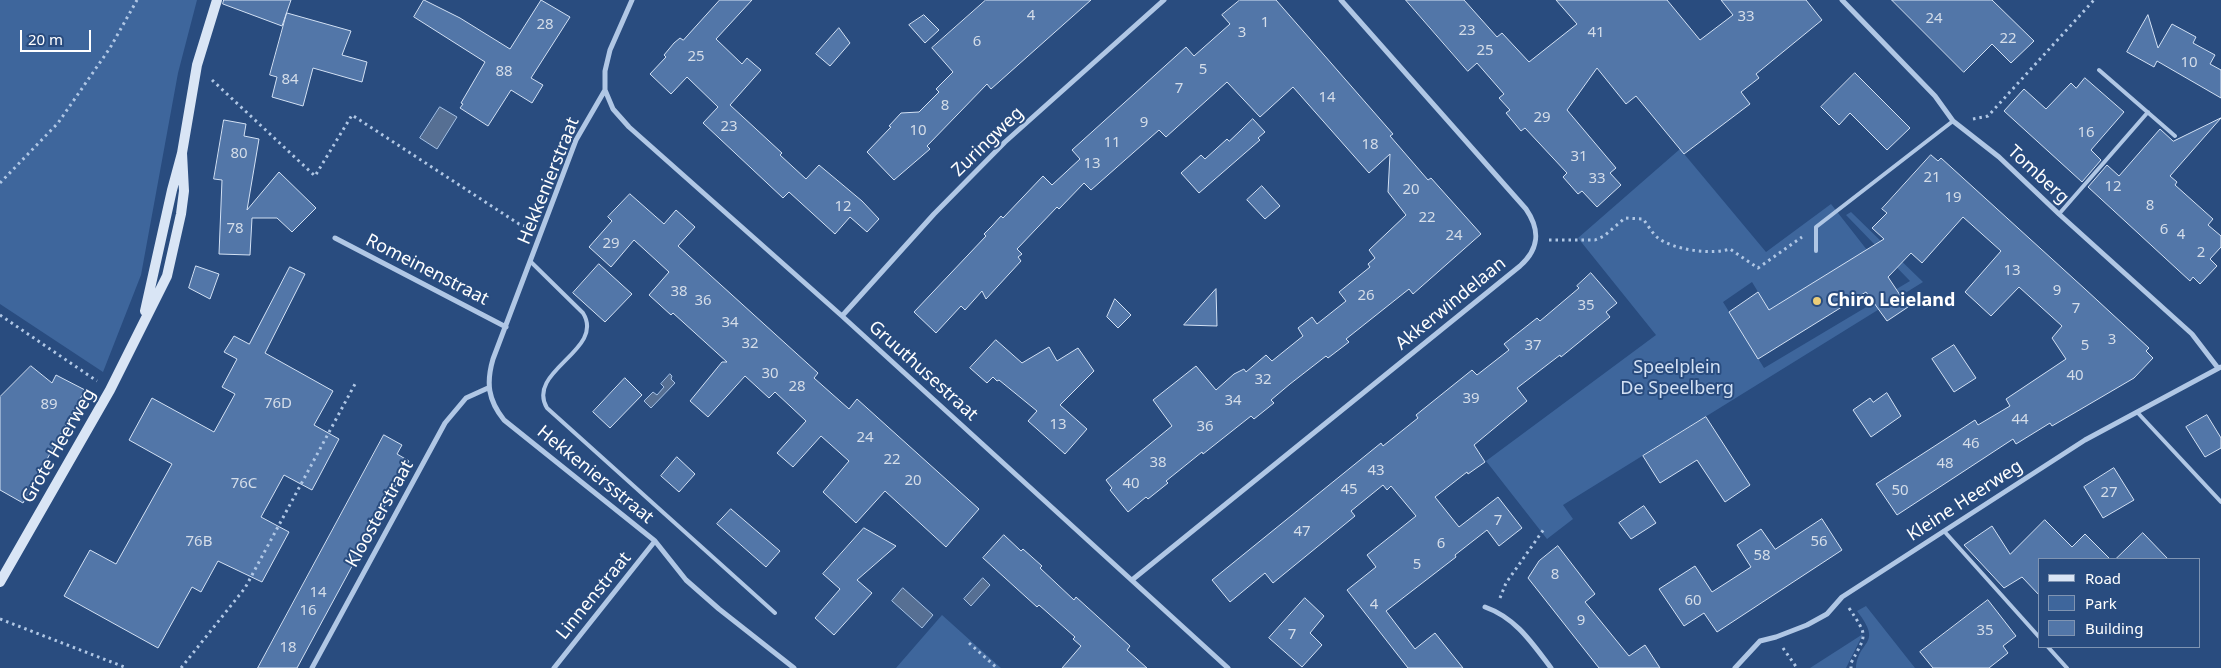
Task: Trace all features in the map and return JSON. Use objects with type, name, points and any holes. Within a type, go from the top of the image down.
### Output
[{"type":"street","name":"Grote Heerweg","points":[[142,325],[182,153],[197,65],[217,0]]},
{"type":"street","name":"Hekkenierstraat","points":[[531,262],[576,140],[605,90],[605,70],[610,50],[632,0]]},
{"type":"street","name":"Zuringweg","points":[[842,316],[934,214],[1005,142],[1164,0]]},
{"type":"street","points":[[1341,0],[1526,209],[1534,223],[1536,240]]},
{"type":"street","name":"Tomberg","points":[[1842,0],[1935,96],[1953,121],[1999,157],[2192,334],[2219,368]]},
{"type":"street","name":"Gruuthusestraat","points":[[605,90],[608,100],[620,119],[842,316],[1228,668]]},
{"type":"street","name":"Grote Heerweg","points":[[0,582],[110,390],[167,276],[177,236],[184,192],[182,153]]},
{"type":"street","name":"Romeinenstraat","points":[[335,238],[506,327]]},
{"type":"street","name":"Akkerwindelaan","points":[[1132,580],[1520,266],[1531,255],[1536,240]]},
{"type":"street","name":"Hekkeniersstraat","points":[[531,262],[488,374],[488,388],[495,409],[504,420],[655,541],[686,580],[719,610],[794,668]]},
{"type":"street","name":"Kleine Heerweg","points":[[1735,668],[1760,641],[1807,625],[1827,614],[1842,597],[2085,440],[2219,368]]},
{"type":"street","name":"Kloosterstraat","points":[[312,668],[445,423],[466,398],[488,388]]},
{"type":"street","name":"Linnenstraat","points":[[554,668],[655,541]]},
{"type":"street","points":[[1485,607],[1496,611],[1521,629],[1551,668]]},
{"type":"lane","points":[[2100,70],[2175,136]]},
{"type":"lane","points":[[2059,214],[2148,112]]},
{"type":"lane","points":[[1816,251],[1816,227],[1953,121]]},
{"type":"lane","points":[[531,262],[583,313],[588,324],[585,338],[544,387],[543,400],[547,408],[775,613]]},
{"type":"lane","points":[[2137,412],[2221,502]]},
{"type":"lane","points":[[1944,532],[2038,636]]},
{"type":"lane","points":[[2049,648],[2067,668]]},
{"type":"path","points":[[0,183],[63,116],[110,48],[137,0]]},
{"type":"path","points":[[1961,128],[1968,120],[1988,116],[2094,0]]},
{"type":"path","points":[[197,65],[315,176],[352,115],[519,224],[542,233]]},
{"type":"path","points":[[1536,240],[1595,240],[1604,236],[1625,218],[1643,219],[1658,238],[1688,250],[1718,253],[1730,249],[1758,268],[1816,227]]},
{"type":"path","points":[[0,315],[110,390]]},
{"type":"path","points":[[181,668],[245,588],[355,384]]},
{"type":"path","points":[[1496,611],[1506,583],[1544,529]]},
{"type":"path","points":[[1842,597],[1864,630],[1865,636],[1851,663],[1851,668]]},
{"type":"path","points":[[0,619],[127,668]]},
{"type":"path","points":[[1776,637],[1797,668]]},
{"type":"path","points":[[969,643],[997,668]]},
{"type":"green space","points":[[0,0],[197,0],[178,73],[141,275],[103,372],[0,304]]},
{"type":"green space","name":"Speelplein De Speelberg","points":[[1680,149],[1766,252],[1831,204],[1867,250],[1769,310],[1752,282],[1723,302],[1764,368],[1910,281],[1846,215],[1851,212],[1923,282],[1563,505],[1573,519],[1547,539],[1486,461],[1656,335],[1578,238]]},
{"type":"green space","points":[[1866,606],[1915,668],[1856,668],[1858,659],[1869,637],[1869,631],[1865,622],[1857,611]]},
{"type":"green space","points":[[942,615],[1001,668],[896,668]]},
{"type":"green space","points":[[1863,634],[1846,668],[1810,668]]},
{"type":"shaded area","points":[[440,107],[457,117],[437,149],[420,138]]},
{"type":"shaded area","points":[[670,374],[672,376],[671,379],[675,383],[651,408],[644,401],[653,392],[657,395],[664,387],[661,384]]},
{"type":"shaded area","points":[[983,578],[990,585],[971,606],[964,599]]},
{"type":"shaded area","points":[[903,588],[933,615],[922,628],[892,601]]},
{"type":"building","points":[[224,0],[291,0],[282,26],[223,4]]},
{"type":"building","points":[[424,0],[460,18],[510,49],[541,0],[570,17],[531,78],[543,85],[532,103],[511,90],[488,126],[460,108],[463,104],[461,103],[485,62],[414,17]]},
{"type":"building","points":[[720,0],[752,0],[716,39],[742,64],[747,58],[761,70],[730,105],[782,153],[780,155],[806,179],[819,165],[862,201],[879,219],[867,232],[850,217],[835,234],[789,192],[783,198],[703,123],[718,107],[687,77],[671,94],[650,74],[666,57],[664,55],[674,43],[680,38],[683,40]]},
{"type":"building","points":[[986,0],[1091,0],[991,89],[987,84],[927,146],[930,149],[894,180],[867,152],[891,127],[889,126],[901,113],[919,112],[939,92],[936,89],[953,72],[932,48]]},
{"type":"building","points":[[1240,0],[1276,0],[1393,134],[1390,136],[1428,180],[1431,178],[1481,234],[1413,294],[1409,289],[1346,339],[1349,342],[1328,358],[1326,356],[1290,384],[1271,400],[1274,403],[1254,419],[1251,416],[1203,454],[1202,452],[1166,481],[1168,483],[1148,499],[1146,497],[1128,512],[1110,490],[1112,488],[1106,480],[1172,426],[1153,400],[1196,366],[1216,390],[1234,374],[1244,369],[1246,372],[1266,355],[1272,361],[1303,336],[1298,328],[1312,317],[1317,324],[1346,301],[1339,292],[1370,267],[1368,264],[1375,258],[1369,250],[1406,215],[1388,192],[1390,154],[1369,173],[1293,87],[1260,117],[1227,82],[1166,137],[1159,130],[1091,190],[1084,183],[1059,209],[1057,207],[1017,249],[1022,254],[1018,257],[1021,261],[986,299],[982,291],[965,310],[961,306],[936,333],[914,312],[986,236],[984,234],[1001,216],[1003,218],[1043,176],[1052,185],[1080,159],[1072,150],[1186,47],[1194,56],[1230,24],[1222,15]]},
{"type":"building","points":[[1406,0],[1464,0],[1497,37],[1502,33],[1529,62],[1577,24],[1556,0],[1667,0],[1700,40],[1733,15],[1721,0],[1806,0],[1822,20],[1756,74],[1759,78],[1741,92],[1750,104],[1684,154],[1636,96],[1626,104],[1597,68],[1567,110],[1616,168],[1610,173],[1621,185],[1597,207],[1582,191],[1578,194],[1563,177],[1567,173],[1525,128],[1521,131],[1506,113],[1510,110],[1499,98],[1504,94],[1477,63],[1468,71]]},
{"type":"building","points":[[1892,0],[1992,0],[2034,41],[2011,63],[1992,44],[1964,72]]},
{"type":"building","points":[[287,13],[351,31],[342,55],[367,62],[362,82],[313,68],[303,106],[272,97],[277,77],[270,75]]},
{"type":"building","points":[[924,15],[939,30],[925,43],[909,25]]},
{"type":"building","points":[[2148,15],[2158,48],[2172,24],[2196,37],[2193,43],[2215,55],[2210,64],[2221,70],[2221,98],[2157,61],[2154,67],[2127,52]]},
{"type":"building","points":[[839,28],[850,43],[830,66],[816,54]]},
{"type":"building","points":[[1855,73],[1910,128],[1887,150],[1850,113],[1839,125],[1821,107]]},
{"type":"building","points":[[2085,78],[2124,112],[2091,150],[2101,160],[2082,182],[2004,111],[2024,89],[2046,109],[2071,83],[2076,88]]},
{"type":"building","points":[[2221,118],[2170,176],[2177,182],[2175,185],[2213,219],[2208,225],[2221,236],[2221,247],[2210,259],[2217,266],[2200,284],[2193,277],[2190,281],[2088,187],[2107,165],[2119,176],[2160,129],[2173,141]]},
{"type":"building","points":[[1253,119],[1265,132],[1258,138],[1260,140],[1199,193],[1181,173],[1201,155],[1205,159],[1227,139],[1229,141]]},
{"type":"building","points":[[224,120],[246,124],[244,136],[259,139],[247,210],[279,172],[316,208],[292,232],[277,218],[252,218],[250,255],[219,254],[222,180],[214,179]]},
{"type":"building","points":[[1931,155],[1938,161],[1941,158],[2085,289],[2149,348],[2146,351],[2153,358],[2134,378],[2052,426],[2050,423],[2016,444],[2013,439],[1897,515],[1876,484],[1975,420],[1978,425],[2010,406],[2006,399],[2066,359],[2052,338],[2062,326],[2019,287],[1991,316],[1965,292],[2001,251],[1963,217],[1922,263],[1911,253],[1888,277],[1908,307],[1887,321],[1866,292],[1758,359],[1729,312],[1758,292],[1769,310],[1884,239],[1872,228],[1887,213],[1882,209]]},
{"type":"building","points":[[1262,186],[1280,206],[1265,219],[1247,200]]},
{"type":"building","points":[[630,194],[664,224],[676,210],[695,227],[678,246],[818,373],[814,378],[849,409],[857,399],[979,509],[946,547],[885,491],[856,523],[823,492],[849,461],[821,436],[793,467],[777,453],[806,421],[775,392],[769,398],[745,376],[708,417],[690,401],[722,362],[727,362],[673,313],[671,315],[649,295],[669,272],[634,240],[611,267],[589,247],[612,221],[608,217]]},
{"type":"building","points":[[599,264],[632,294],[605,322],[573,293]]},
{"type":"building","points":[[196,266],[219,274],[210,299],[189,288]]},
{"type":"building","points":[[290,267],[305,274],[265,353],[333,391],[314,425],[339,439],[312,490],[284,475],[261,517],[289,532],[262,582],[218,561],[201,592],[192,587],[158,648],[64,596],[90,550],[116,564],[172,464],[129,440],[152,398],[214,432],[235,394],[222,387],[237,359],[224,352],[234,336],[249,344]]},
{"type":"building","points":[[1591,273],[1617,303],[1606,312],[1610,317],[1561,357],[1560,355],[1517,388],[1527,401],[1474,445],[1485,462],[1468,474],[1467,472],[1435,497],[1459,527],[1498,497],[1522,528],[1499,546],[1487,530],[1455,555],[1456,557],[1386,611],[1415,649],[1435,633],[1463,668],[1408,668],[1347,590],[1376,567],[1367,555],[1416,516],[1391,486],[1387,490],[1383,485],[1351,511],[1355,516],[1273,583],[1265,573],[1230,602],[1212,580],[1381,443],[1383,446],[1418,418],[1416,415],[1472,370],[1477,375],[1509,350],[1504,344],[1537,318],[1540,321],[1579,288],[1577,286]]},
{"type":"building","points":[[1216,289],[1217,326],[1184,325]]},
{"type":"building","points":[[1115,299],[1131,315],[1118,328],[1107,317]]},
{"type":"building","points":[[996,340],[1022,363],[1049,347],[1057,361],[1078,348],[1094,371],[1060,405],[1087,429],[1065,454],[1028,421],[1037,411],[999,380],[997,381],[993,377],[987,383],[970,368]]},
{"type":"building","points":[[1954,345],[1976,378],[1954,392],[1932,359]]},
{"type":"building","points":[[31,366],[52,383],[56,375],[85,390],[23,503],[0,490],[0,397]]},
{"type":"building","points":[[625,378],[642,395],[610,428],[593,412]]},
{"type":"building","points":[[1887,393],[1901,416],[1871,437],[1853,410],[1870,398],[1873,402]]},
{"type":"building","points":[[2207,415],[2221,438],[2221,448],[2205,457],[2186,427]]},
{"type":"building","points":[[1706,417],[1750,485],[1725,502],[1697,460],[1660,483],[1643,456]]},
{"type":"building","points":[[384,435],[402,445],[397,454],[409,461],[297,668],[258,668]]},
{"type":"building","points":[[677,457],[695,474],[679,492],[661,476]]},
{"type":"building","points":[[2114,468],[2134,500],[2103,518],[2084,487]]},
{"type":"building","points":[[1644,506],[1656,523],[1631,539],[1619,523]]},
{"type":"building","points":[[731,509],[780,551],[766,567],[717,524]]},
{"type":"building","points":[[1822,519],[1842,550],[1717,632],[1704,613],[1684,626],[1659,589],[1695,566],[1712,592],[1751,567],[1737,545],[1761,529],[1775,549]]},
{"type":"building","points":[[2045,520],[2072,547],[2085,534],[2109,558],[2038,558],[2038,594],[2022,577],[2004,588],[1964,545],[1992,526],[2010,554]]},
{"type":"building","points":[[864,528],[896,546],[857,580],[872,593],[834,635],[815,618],[840,589],[823,574]]},
{"type":"building","points":[[2143,533],[2167,558],[2117,558]]},
{"type":"building","points":[[1004,535],[1021,551],[1023,549],[1042,566],[1040,568],[1074,600],[1076,597],[1130,646],[1127,650],[1147,668],[1062,668],[1081,646],[1073,639],[1075,637],[1039,605],[1037,607],[983,558]]},
{"type":"building","points":[[1558,546],[1595,594],[1585,602],[1629,656],[1645,645],[1660,668],[1599,668],[1528,578],[1539,561]]},
{"type":"building","points":[[1305,598],[1324,616],[1310,633],[1322,645],[1302,667],[1269,638]]},
{"type":"building","points":[[1988,600],[2016,636],[2003,646],[2008,653],[1989,668],[1933,668],[1920,652]]},
{"type":"place","name":"Chiro Leieland","points":[[1817,301]]}]
